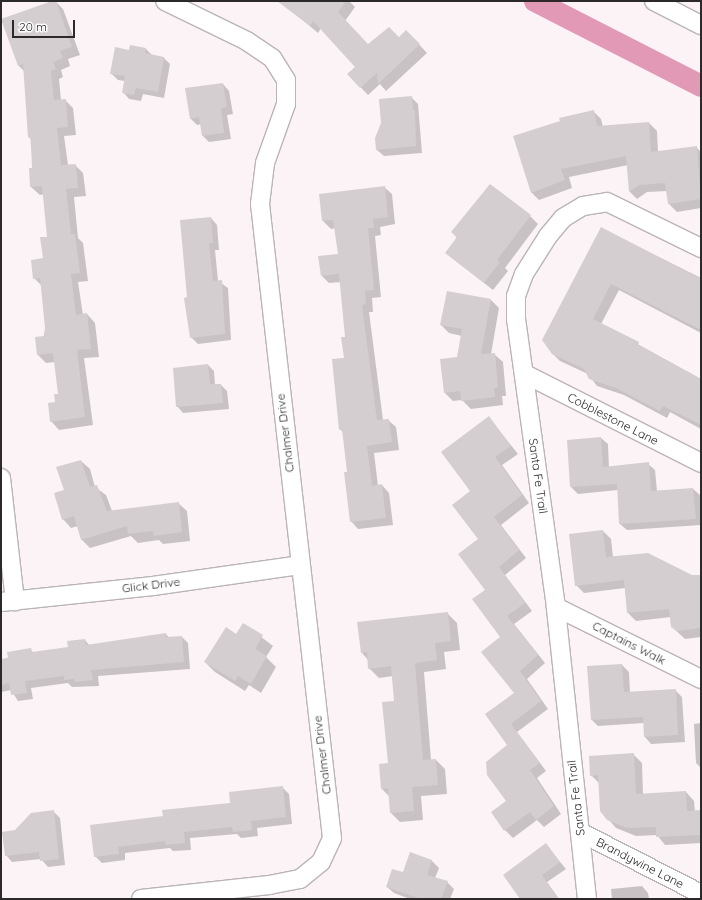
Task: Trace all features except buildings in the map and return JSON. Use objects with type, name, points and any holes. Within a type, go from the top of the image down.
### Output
[{"type":"street","name":"Chalmer Drive","points":[[140,899],[255,886],[300,879],[321,862],[332,838],[260,204],[266,163],[286,104],[286,80],[272,58],[247,41],[165,1]]},
{"type":"street","points":[[654,1],[701,25]]},
{"type":"street","name":"Santa Fe Trail","points":[[587,899],[556,607],[525,374],[516,320],[516,296],[535,254],[563,218],[583,206],[606,202],[701,248]]},
{"type":"street","name":"Cobblestone Lane","points":[[525,374],[701,463]]},
{"type":"street","points":[[1,478],[8,601]]},
{"type":"street","name":"Glick Drive","points":[[8,601],[153,586],[300,565]]},
{"type":"street","name":"Captains Walk","points":[[556,607],[701,679]]},
{"type":"street","name":"Brandywine Lane","points":[[580,832],[701,894]]},
{"type":"waterway","points":[[535,1],[701,86]]}]
